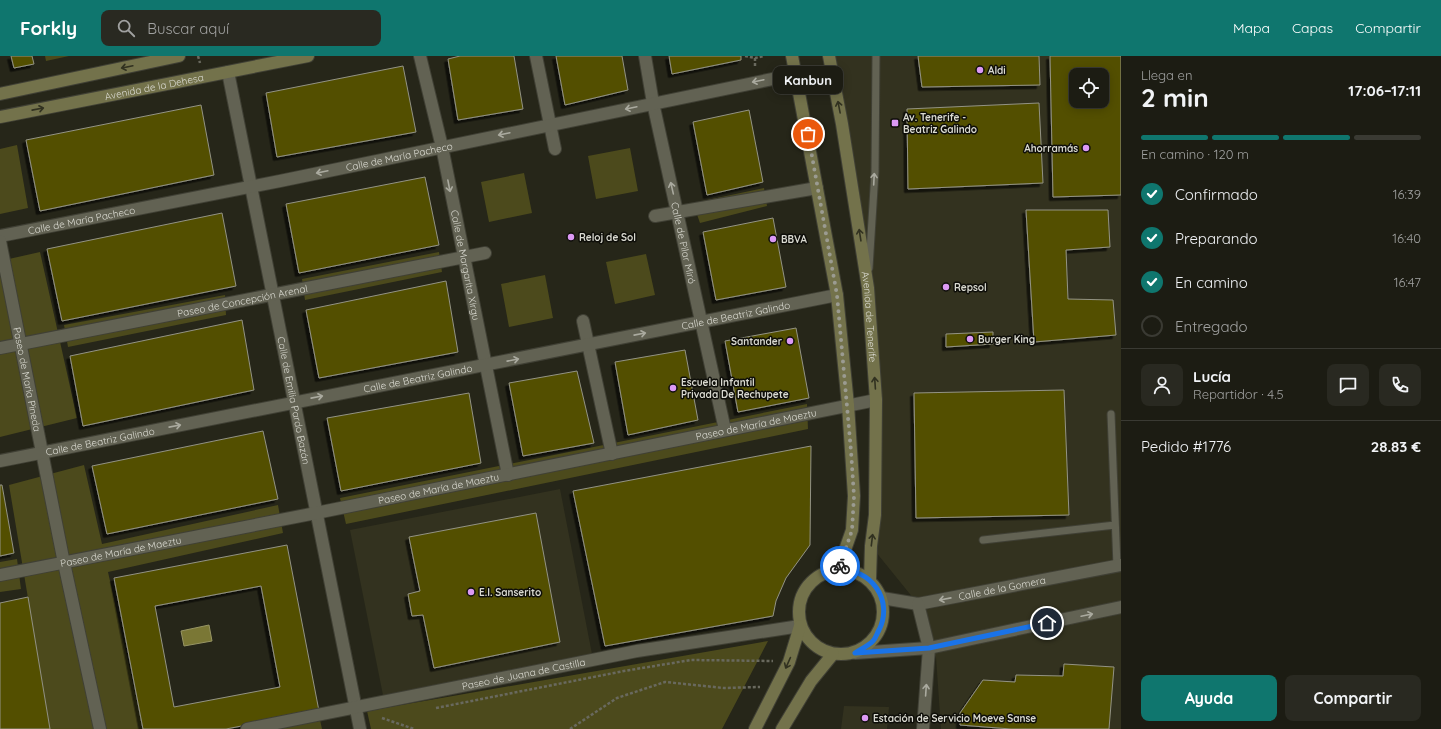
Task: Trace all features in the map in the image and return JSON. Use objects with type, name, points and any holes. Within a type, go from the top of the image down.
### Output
[{"type":"main road","points":[[0,94],[179,56]]},
{"type":"main road","name":"Avenida de la Dehesa","points":[[0,117],[308,56]]},
{"type":"main road","points":[[792,56],[797,74],[837,295],[848,405],[854,496],[852,530],[838,570]]},
{"type":"main road","name":"Avenida de Tenerife","points":[[829,56],[842,124],[868,288],[876,400],[875,515],[871,546],[870,579]]},
{"type":"main road","points":[[755,729],[790,662],[800,626],[799,604],[809,584],[827,571],[850,570],[870,579],[882,598],[884,620],[874,640],[855,653],[833,654],[813,645],[800,626]]},
{"type":"main road","points":[[782,729],[811,681],[833,654]]},
{"type":"street","name":"Calle de Margarita Xirgu","points":[[420,56],[442,147],[508,475]]},
{"type":"street","points":[[536,56],[555,149]]},
{"type":"street","name":"Calle de Pilar Miró","points":[[644,56],[725,430]]},
{"type":"street","name":"Calle de Emilia Pardo Bazán","points":[[228,72],[360,729]]},
{"type":"street","name":"Calle de María Pacheco","points":[[0,236],[797,74]]},
{"type":"street","points":[[655,216],[817,188]]},
{"type":"street","name":"Paseo de María Pineda","points":[[0,241],[19,344],[100,729]]},
{"type":"street","name":"Paseo de Concepción Arenal","points":[[0,348],[485,253]]},
{"type":"street","name":"Calle de Beatriz Galindo","points":[[0,461],[837,295]]},
{"type":"street","points":[[583,321],[612,454]]},
{"type":"street","name":"Paseo de María de Maeztu","points":[[0,575],[508,475],[876,400]]},
{"type":"street","name":"Calle de la Gomera","points":[[882,598],[918,604],[1119,566]]},
{"type":"street","points":[[918,604],[929,648],[924,729]]},
{"type":"street","points":[[855,653],[929,648],[1121,607]]},
{"type":"street","name":"Paseo de Juana de Castilla","points":[[247,729],[355,709],[637,651],[800,626]]},
{"type":"lane","points":[[868,288],[875,172],[876,56]]},
{"type":"lane","points":[[1111,414],[1119,566]]},
{"type":"lane","points":[[983,540],[1116,525]]},
{"type":"path","points":[[745,56],[755,58],[764,56]]},
{"type":"path","points":[[432,708],[691,660],[790,662]]},
{"type":"path","points":[[570,729],[617,698],[665,682],[724,688],[776,687]]},
{"type":"shaded area","points":[[45,56],[69,56],[46,61]]},
{"type":"shaded area","points":[[829,56],[1121,56],[1121,729],[941,729],[936,657],[929,648],[918,604],[871,546],[875,515],[868,288]]},
{"type":"shaded area","points":[[17,145],[28,208],[0,214],[0,149]]},
{"type":"shaded area","points":[[630,148],[638,191],[596,199],[588,156]]},
{"type":"shaded area","points":[[524,173],[532,213],[489,222],[481,182]]},
{"type":"shaded area","points":[[764,188],[767,206],[700,223],[693,203]]},
{"type":"shaded area","points":[[40,252],[77,418],[0,437],[0,261]]},
{"type":"shaded area","points":[[439,252],[442,272],[305,300],[302,279]]},
{"type":"shaded area","points":[[646,254],[655,295],[615,304],[606,262]]},
{"type":"shaded area","points":[[545,275],[553,318],[509,327],[501,284]]},
{"type":"shaded area","points":[[225,295],[226,315],[68,347],[64,325]]},
{"type":"shaded area","points":[[807,404],[808,429],[346,524],[340,498]]},
{"type":"shaded area","points":[[84,465],[102,544],[278,505],[283,533],[108,572],[143,729],[50,729],[9,485]]},
{"type":"shaded area","name":"E.I. Sanserito","points":[[560,489],[592,654],[383,695],[350,530]]},
{"type":"shaded area","points":[[17,559],[21,589],[0,592],[0,562]]},
{"type":"shaded area","points":[[209,625],[212,641],[184,646],[181,631]]},
{"type":"shaded area","points":[[768,641],[722,729],[371,729],[367,711]]},
{"type":"shaded area","name":"Estación de Servicio Moeve Sanse","points":[[844,706],[889,707],[887,729],[841,729]]},
{"type":"shaded area","points":[[319,715],[322,729],[247,729]]},
{"type":"building","points":[[11,56],[32,56],[34,64],[14,68]]},
{"type":"building","points":[[460,56],[514,56],[523,109],[458,120],[448,59]]},
{"type":"building","points":[[556,56],[622,56],[628,90],[565,105]]},
{"type":"building","points":[[669,56],[741,56],[741,60],[672,74]]},
{"type":"building","name":"Aldi","points":[[918,56],[1039,56],[1040,85],[922,87]]},
{"type":"building","name":"Ahorramás","points":[[1050,56],[1121,56],[1121,195],[1053,197]]},
{"type":"building","points":[[403,66],[416,132],[277,157],[266,93]]},
{"type":"building","points":[[1039,103],[1043,183],[908,189],[907,109]]},
{"type":"building","points":[[201,105],[214,175],[40,211],[26,140]]},
{"type":"building","points":[[749,110],[763,182],[707,195],[693,122]]},
{"type":"building","points":[[425,177],[439,245],[299,273],[286,204]]},
{"type":"building","points":[[1026,210],[1108,210],[1110,247],[1066,250],[1068,299],[1113,300],[1116,335],[1034,342]]},
{"type":"building","points":[[222,213],[236,286],[62,321],[47,249]]},
{"type":"building","points":[[773,218],[786,287],[716,300],[703,232]]},
{"type":"building","points":[[446,281],[458,352],[319,378],[306,310]]},
{"type":"building","points":[[242,320],[254,390],[83,426],[70,356]]},
{"type":"building","points":[[796,328],[809,398],[738,412],[725,341]]},
{"type":"building","name":"Burger King","points":[[993,332],[993,344],[946,347],[946,334]]},
{"type":"building","points":[[685,350],[698,420],[628,435],[615,362]]},
{"type":"building","points":[[577,371],[594,443],[523,456],[509,383]]},
{"type":"building","points":[[1064,390],[1069,515],[916,518],[914,393]]},
{"type":"building","points":[[469,393],[481,463],[341,491],[327,418]]},
{"type":"building","points":[[263,431],[278,499],[107,534],[92,466]]},
{"type":"building","points":[[811,446],[810,545],[786,578],[776,601],[773,616],[605,646],[573,491]]},
{"type":"building","points":[[0,485],[2,485],[14,553],[0,556]]},
{"type":"building","points":[[536,513],[560,642],[434,668],[423,615],[412,616],[408,594],[420,591],[409,537]]},
{"type":"building","points":[[287,545],[319,711],[226,729],[143,729],[114,578]],"holes":[[[261,586],[280,687],[174,707],[155,606]]]},
{"type":"building","points":[[28,597],[50,729],[0,729],[0,603]]},
{"type":"building","points":[[1064,664],[1114,667],[1109,729],[1011,729],[960,725],[960,713],[983,680],[1015,682],[1016,675],[1063,676]]},
{"type":"way so far","points":[[808,134],[837,295],[848,405],[854,496],[852,530],[840,566]]},
{"type":"place","name":"Aldi","points":[[980,70]]},
{"type":"place","name":"Av. Tenerife - Beatriz Galindo","points":[[895,123]]},
{"type":"place","name":"Kanbun","points":[[808,134]]},
{"type":"place","name":"Ahorramás","points":[[1086,148]]},
{"type":"place","name":"Reloj de Sol","points":[[571,237]]},
{"type":"place","name":"BBVA","points":[[773,239]]},
{"type":"place","name":"Repsol","points":[[946,287]]},
{"type":"place","name":"Burger King","points":[[970,339]]},
{"type":"place","name":"Santander","points":[[790,341]]},
{"type":"place","name":"Escuela Infantil Privada De Rechupete","points":[[673,388]]},
{"type":"place","name":"E.I. Sanserito","points":[[471,592]]},
{"type":"place","name":"Estación de Servicio Moeve Sanse","points":[[865,718]]},
{"type":"route","points":[[840,566],[838,570],[850,570],[870,579],[882,598],[884,620],[874,640],[855,653],[929,648],[1047,623]]}]
